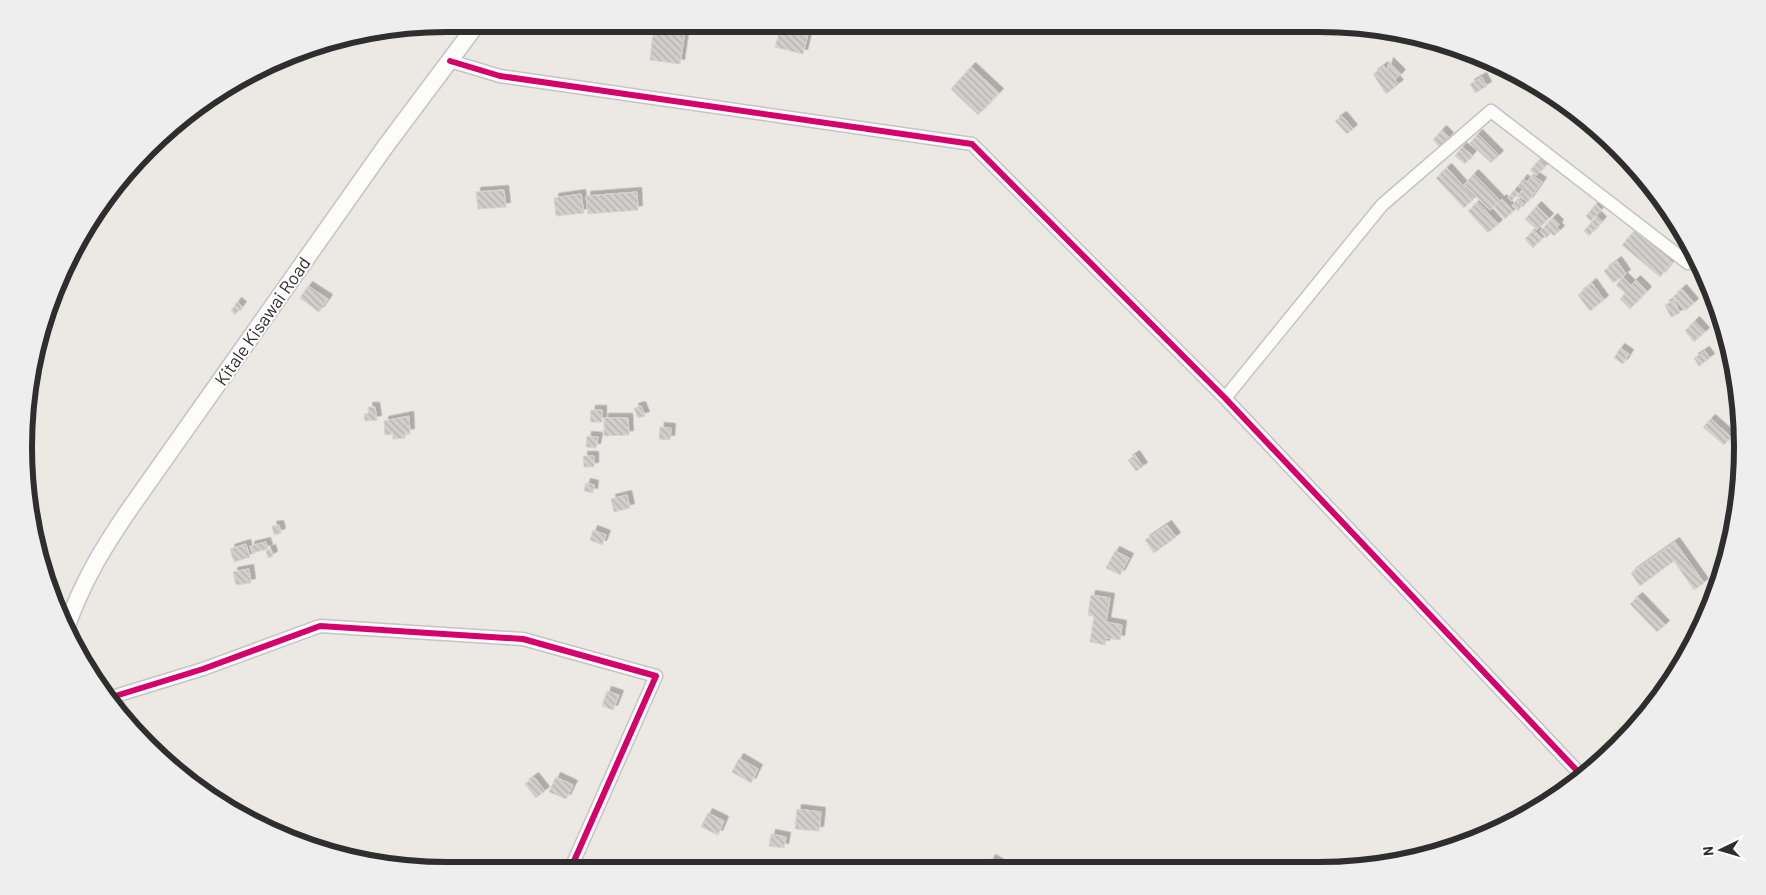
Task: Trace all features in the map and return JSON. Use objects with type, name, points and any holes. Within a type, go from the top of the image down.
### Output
[{"type":"street","name":"Kitale Kisawai Road","points":[[69,618],[76,598],[104,547],[130,507],[385,147],[471,32]]},
{"type":"street","points":[[450,61],[500,76],[972,144],[1225,398],[1578,771]]},
{"type":"street","points":[[1225,398],[1382,204],[1492,111],[1688,263],[1690,262]]},
{"type":"street","points":[[115,696],[203,669],[320,626],[523,639],[656,676],[574,862]]},
{"type":"building","points":[[653,32],[685,32],[680,64],[650,60]]},
{"type":"building","points":[[788,32],[808,34],[803,54],[775,47],[779,33],[788,35]]},
{"type":"building","points":[[1389,62],[1401,74],[1395,80],[1399,84],[1386,94],[1373,74],[1384,66],[1387,70]]},
{"type":"building","points":[[971,67],[999,93],[978,115],[951,89]]},
{"type":"building","points":[[1482,77],[1487,86],[1475,93],[1470,84]]},
{"type":"building","points":[[1342,116],[1353,129],[1347,134],[1335,121]]},
{"type":"building","points":[[1442,130],[1449,137],[1440,147],[1433,140]]},
{"type":"building","points":[[1478,134],[1499,155],[1491,163],[1470,143]]},
{"type":"building","points":[[1462,147],[1472,155],[1465,164],[1455,156]]},
{"type":"building","points":[[1540,159],[1546,165],[1536,176],[1530,170]]},
{"type":"building","points":[[1447,168],[1474,198],[1464,208],[1436,178]]},
{"type":"building","points":[[1474,174],[1500,201],[1490,210],[1464,185]]},
{"type":"building","points":[[1532,175],[1542,182],[1528,202],[1518,196],[1523,189],[1518,186],[1523,179],[1527,182]]},
{"type":"building","points":[[504,190],[506,207],[478,209],[476,192]]},
{"type":"building","points":[[1514,190],[1518,193],[1512,201],[1508,198]]},
{"type":"building","points":[[637,192],[638,210],[588,214],[586,196]]},
{"type":"building","points":[[581,194],[584,213],[556,216],[554,198]]},
{"type":"building","points":[[1518,198],[1524,203],[1518,211],[1512,206]]},
{"type":"building","points":[[1502,199],[1513,211],[1505,219],[1494,207]]},
{"type":"building","points":[[1478,202],[1498,224],[1488,233],[1468,211]]},
{"type":"building","points":[[1596,204],[1601,209],[1591,221],[1586,216]]},
{"type":"building","points":[[1537,206],[1549,218],[1537,230],[1525,219]]},
{"type":"building","points":[[1597,216],[1602,221],[1589,236],[1584,231]]},
{"type":"building","points":[[1553,218],[1559,224],[1557,227],[1560,230],[1554,236],[1551,233],[1546,238],[1540,231]]},
{"type":"building","points":[[1534,230],[1542,238],[1533,248],[1525,239]]},
{"type":"building","points":[[1634,231],[1672,262],[1660,277],[1622,245]]},
{"type":"building","points":[[1617,261],[1626,274],[1613,283],[1604,271]]},
{"type":"building","points":[[1623,277],[1631,285],[1636,280],[1647,291],[1630,309],[1620,299],[1625,293],[1616,285]]},
{"type":"building","points":[[1592,283],[1604,300],[1590,311],[1578,295]]},
{"type":"building","points":[[308,286],[328,299],[319,312],[300,298]]},
{"type":"building","points":[[1682,289],[1694,303],[1685,311],[1673,297]]},
{"type":"building","points":[[1674,300],[1680,313],[1671,317],[1665,305]]},
{"type":"building","points":[[237,302],[242,306],[235,315],[231,311]]},
{"type":"building","points":[[1695,321],[1705,332],[1694,342],[1685,331]]},
{"type":"building","points":[[1620,348],[1629,354],[1623,364],[1614,358]]},
{"type":"building","points":[[1705,351],[1710,358],[1699,366],[1694,358]]},
{"type":"building","points":[[641,406],[645,416],[638,418],[634,408]]},
{"type":"building","points":[[368,407],[375,407],[377,420],[365,421],[364,414],[369,413]]},
{"type":"building","points":[[591,410],[602,410],[602,422],[590,422]]},
{"type":"building","points":[[409,416],[410,433],[405,434],[405,438],[393,439],[393,434],[385,435],[384,421]]},
{"type":"building","points":[[604,418],[628,418],[629,435],[604,436]]},
{"type":"building","points":[[1711,419],[1731,437],[1724,445],[1703,427]]},
{"type":"building","points":[[660,427],[671,428],[670,440],[659,439]]},
{"type":"building","points":[[587,436],[598,437],[596,448],[586,447]]},
{"type":"building","points":[[1135,455],[1143,467],[1136,471],[1128,460]]},
{"type":"building","points":[[583,456],[594,456],[594,467],[584,467]]},
{"type":"building","points":[[586,483],[594,485],[593,493],[584,491]]},
{"type":"building","points":[[627,495],[630,508],[614,512],[611,499]]},
{"type":"building","points":[[279,525],[281,533],[274,535],[272,526]]},
{"type":"building","points":[[1167,525],[1176,537],[1154,553],[1145,540]]},
{"type":"building","points":[[593,530],[606,535],[602,545],[590,540]]},
{"type":"building","points":[[266,542],[268,549],[252,553],[250,546]]},
{"type":"building","points":[[1675,542],[1704,583],[1694,590],[1674,561],[1640,586],[1631,573]]},
{"type":"building","points":[[246,544],[250,557],[234,562],[230,549]]},
{"type":"building","points":[[271,549],[273,556],[268,558],[266,551]]},
{"type":"building","points":[[1115,551],[1129,558],[1120,575],[1106,568]]},
{"type":"building","points":[[249,569],[251,583],[236,585],[233,572]]},
{"type":"building","points":[[1091,595],[1110,598],[1106,622],[1122,625],[1120,640],[1106,638],[1105,645],[1090,642],[1094,616],[1088,615]]},
{"type":"building","points":[[1638,597],[1665,625],[1657,632],[1630,604]]},
{"type":"building","points":[[607,691],[619,695],[613,710],[602,706]]},
{"type":"building","points":[[739,758],[758,769],[751,783],[732,772]]},
{"type":"building","points":[[534,777],[545,791],[536,798],[525,784]]},
{"type":"building","points":[[556,777],[573,785],[566,799],[549,792]]},
{"type":"building","points":[[797,809],[821,812],[819,831],[795,829]]},
{"type":"building","points":[[708,813],[724,821],[718,835],[701,827]]},
{"type":"building","points":[[771,834],[786,837],[784,848],[769,846]]},
{"type":"cycle path","points":[[450,61],[500,76],[972,144],[1225,398],[1578,771]]},
{"type":"cycle path","points":[[115,696],[203,669],[320,626],[523,639],[656,676],[574,862]]}]
